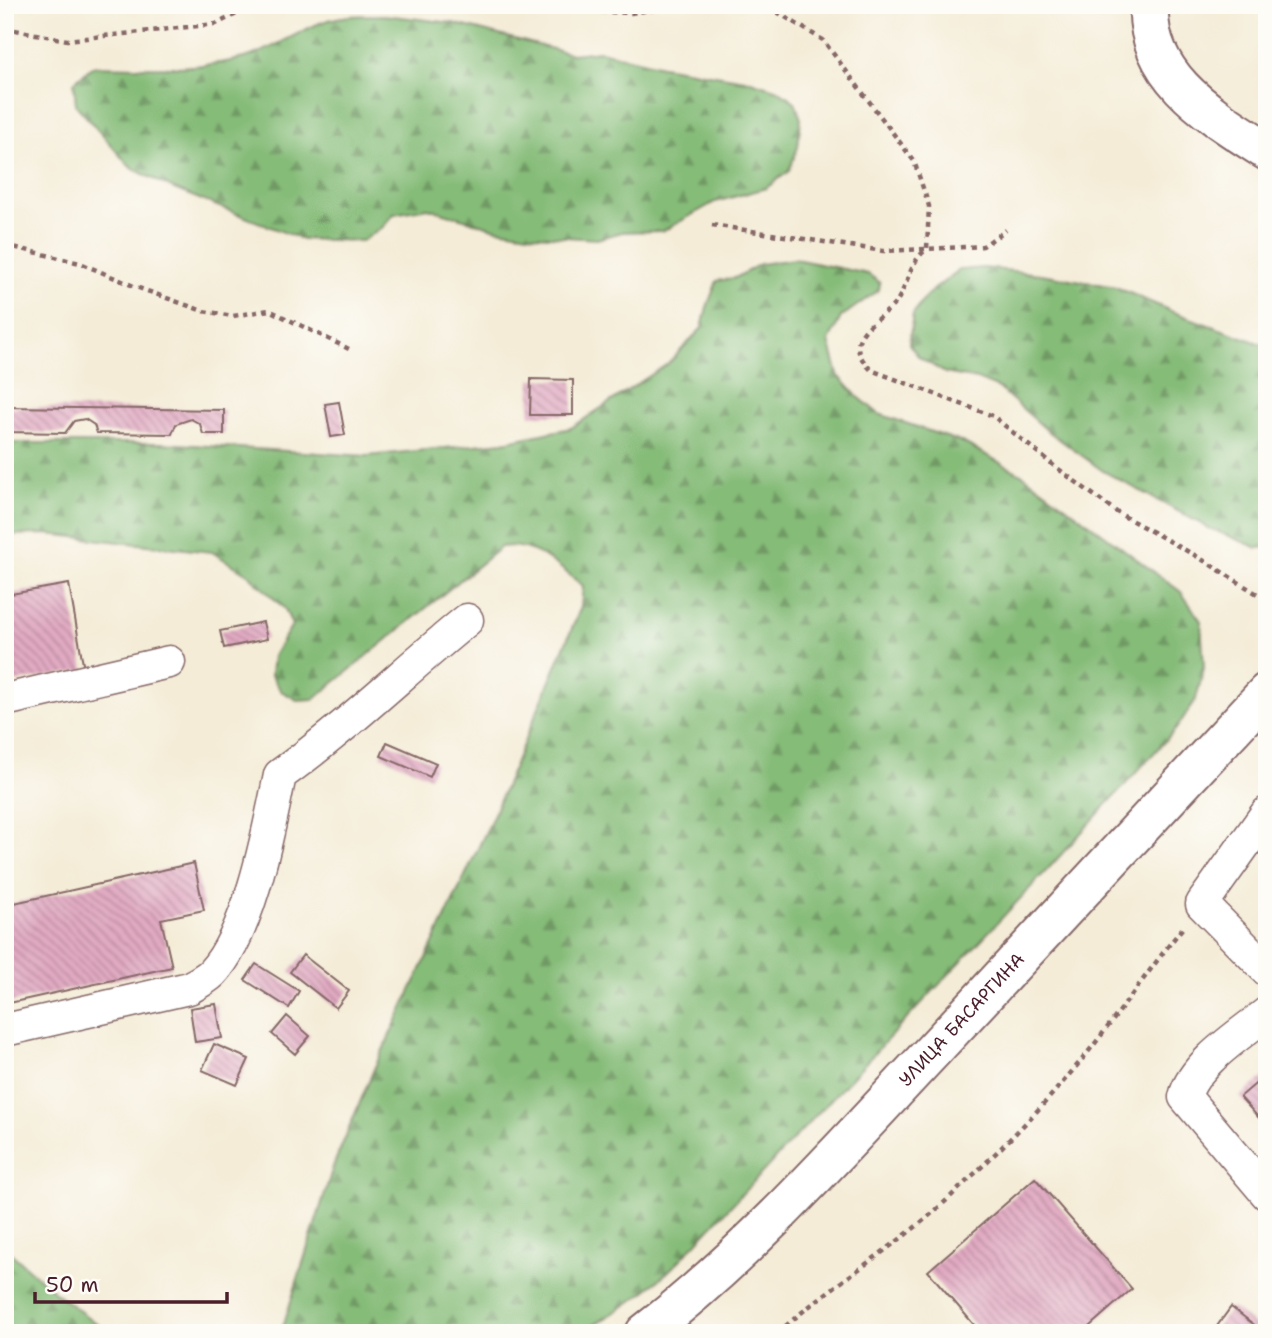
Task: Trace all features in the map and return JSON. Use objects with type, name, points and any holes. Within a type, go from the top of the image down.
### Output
[{"type":"main road","points":[[1149,5],[1148,22],[1158,55],[1169,75],[1209,114],[1267,151]]},
{"type":"main road","name":"УЛИЦА БАСАРГИНА","points":[[645,1333],[685,1302],[739,1252],[824,1167],[1267,692]]},
{"type":"street","points":[[5,1030],[189,988],[211,974],[229,948],[248,904],[280,775],[321,746],[423,655],[467,620]]},
{"type":"street","points":[[5,699],[169,662]]},
{"type":"street","points":[[1267,813],[1202,904],[1267,970]]},
{"type":"street","points":[[1267,1013],[1198,1071],[1188,1084],[1185,1097],[1267,1195]]},
{"type":"path","points":[[5,28],[66,40],[80,39],[216,24],[255,5]]},
{"type":"path","points":[[551,5],[585,11],[631,13],[685,5]]},
{"type":"path","points":[[707,5],[777,12],[823,40],[914,161],[929,206],[927,249]]},
{"type":"path","points":[[712,225],[883,251],[983,246],[1006,230]]},
{"type":"path","points":[[5,245],[80,263],[203,311],[233,316],[269,310],[349,349]]},
{"type":"path","points":[[927,249],[919,255],[897,301],[861,336],[858,347],[860,357],[871,370],[993,416],[1118,513],[1198,557],[1267,600]]},
{"type":"path","points":[[778,1333],[798,1314],[946,1200],[1020,1129],[1068,1077],[1202,904]]},
{"type":"green space","points":[[384,15],[453,23],[572,54],[600,51],[662,66],[751,81],[778,90],[795,102],[801,119],[798,147],[789,171],[766,188],[715,202],[663,231],[622,232],[597,239],[535,235],[497,229],[428,208],[394,214],[383,227],[362,241],[301,239],[174,189],[131,168],[76,105],[74,82],[93,66],[171,67],[229,61],[257,54],[328,20]]},
{"type":"green space","points":[[795,259],[868,274],[880,283],[879,290],[841,317],[829,341],[838,375],[856,395],[879,414],[964,443],[1025,476],[1181,592],[1201,621],[1204,668],[1196,699],[1176,729],[1047,870],[676,1264],[630,1302],[580,1333],[281,1333],[334,1164],[374,1069],[490,823],[581,607],[583,586],[535,552],[513,546],[501,547],[314,699],[297,700],[281,691],[271,675],[273,656],[292,625],[285,609],[249,575],[212,552],[47,534],[5,535],[5,443],[161,443],[367,456],[503,442],[571,428],[669,363],[702,328],[717,281],[735,278],[760,264]]},
{"type":"green space","points":[[984,268],[1041,274],[1116,287],[1173,312],[1267,346],[1267,547],[1258,548],[1209,528],[1103,471],[1048,431],[999,388],[977,379],[945,373],[919,357],[909,344],[913,314],[927,295],[959,270]]},
{"type":"green space","points":[[5,1248],[57,1294],[109,1333],[5,1333]]},
{"type":"building","points":[[531,379],[573,380],[573,415],[530,415]]},
{"type":"building","points":[[339,402],[345,435],[331,437],[325,404]]},
{"type":"building","points":[[5,407],[224,410],[224,434],[203,434],[200,424],[191,419],[176,424],[172,434],[97,433],[94,425],[85,419],[74,421],[65,433],[5,432]]},
{"type":"building","points":[[69,584],[84,670],[5,684],[5,595]]},
{"type":"building","points":[[263,622],[267,639],[224,648],[220,631]]},
{"type":"building","points":[[387,742],[436,763],[430,777],[381,756]]},
{"type":"building","points":[[194,863],[204,910],[161,919],[172,967],[5,1004],[5,905]]},
{"type":"building","points":[[303,955],[349,991],[336,1008],[290,972]]},
{"type":"building","points":[[256,964],[299,991],[289,1008],[245,980]]},
{"type":"building","points":[[216,1004],[222,1038],[195,1042],[190,1008]]},
{"type":"building","points":[[287,1016],[310,1036],[295,1054],[272,1034]]},
{"type":"building","points":[[214,1044],[249,1059],[237,1085],[202,1070]]},
{"type":"building","points":[[1267,1074],[1267,1127],[1240,1097]]},
{"type":"building","points":[[1035,1178],[1132,1289],[1082,1333],[981,1333],[928,1271]]},
{"type":"building","points":[[1231,1307],[1265,1333],[1212,1333]]}]
